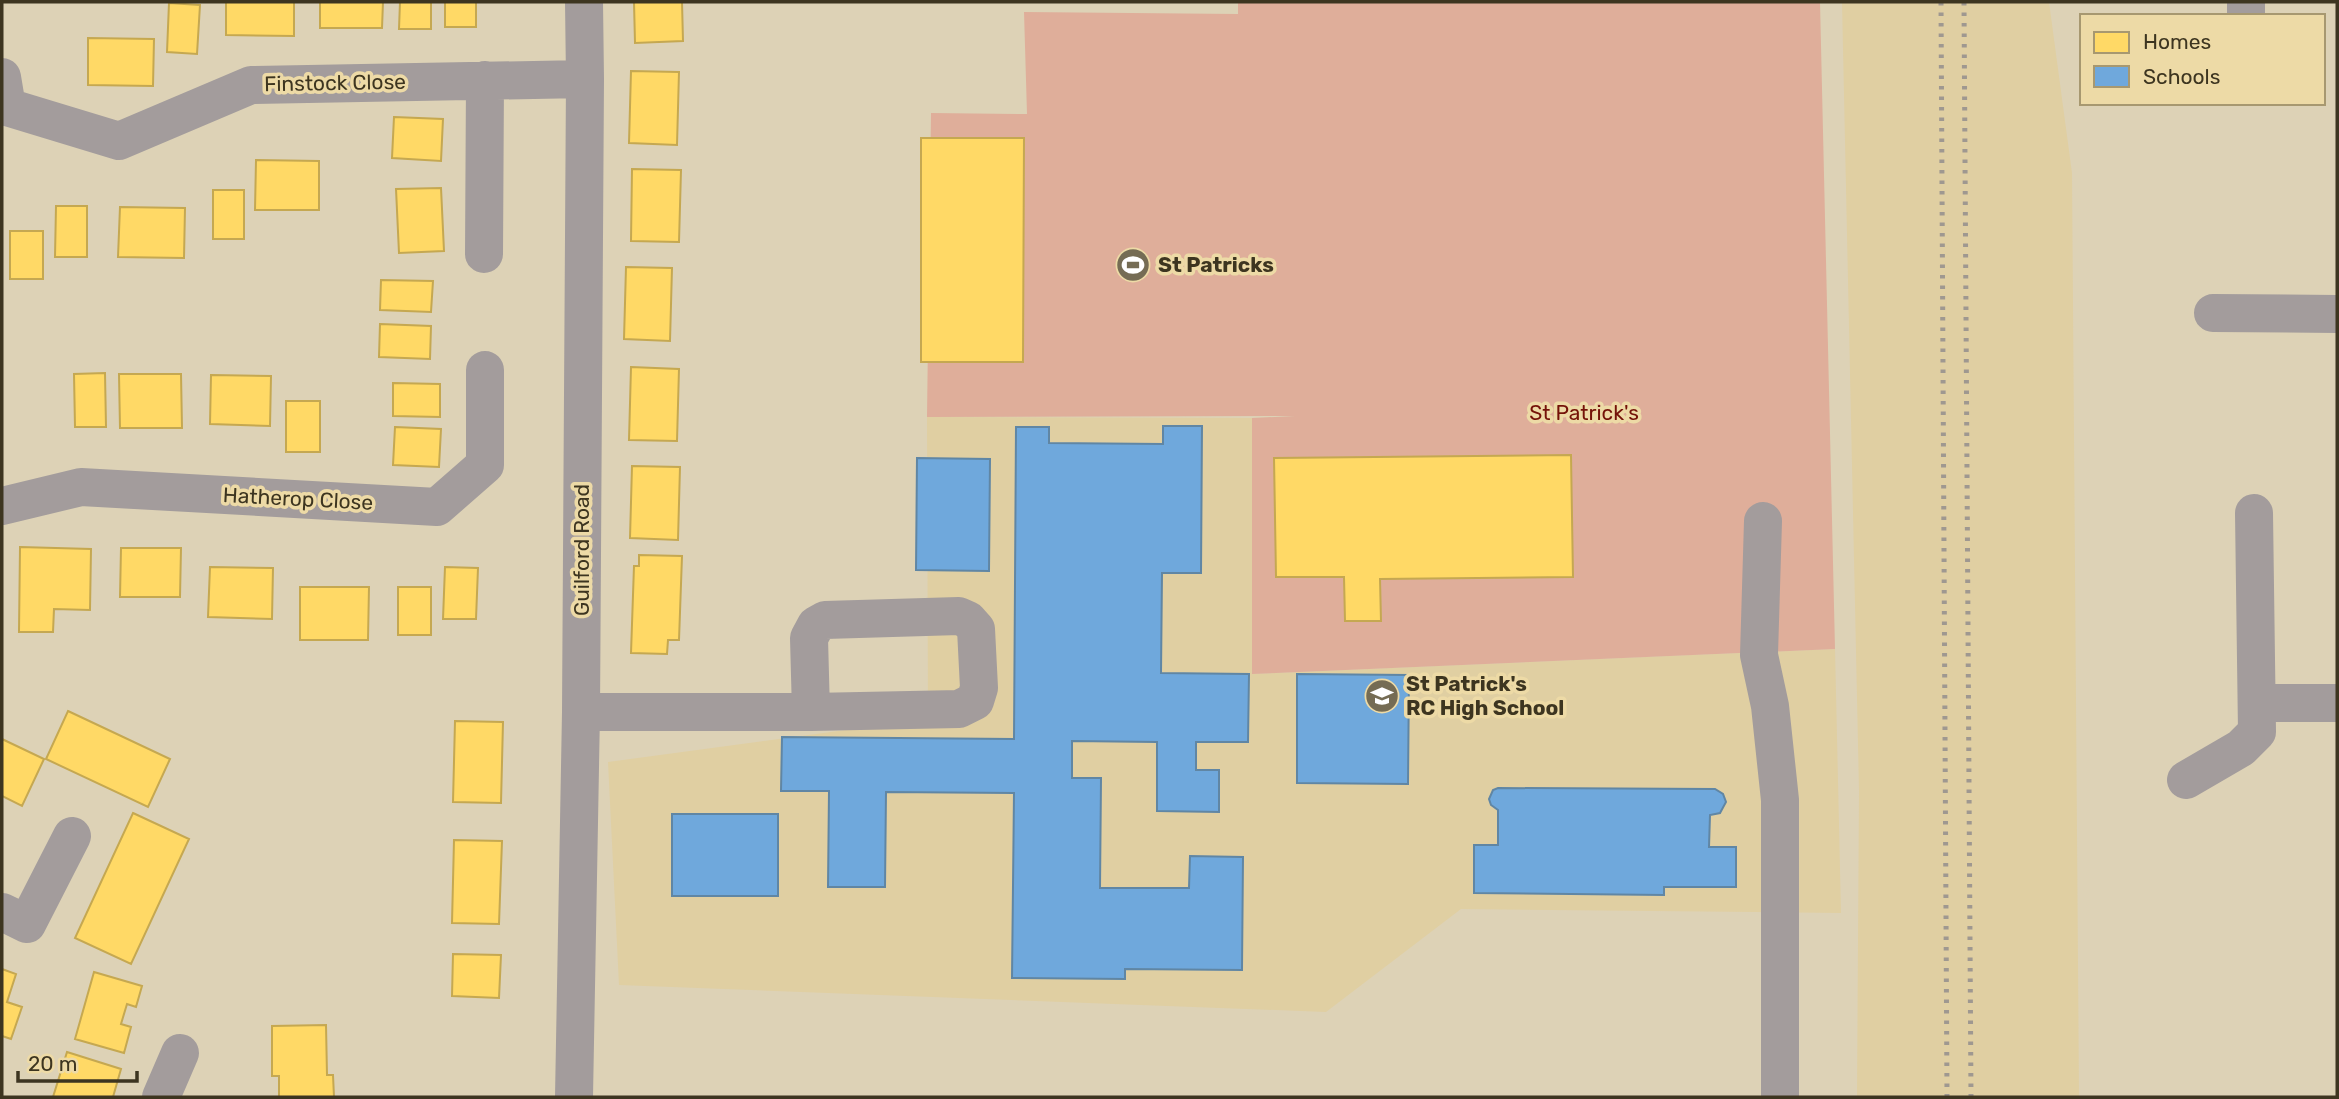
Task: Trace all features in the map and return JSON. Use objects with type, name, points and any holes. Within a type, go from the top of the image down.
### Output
[{"type":"street","name":"Guilford Road","points":[[573,1097],[581,712],[584,2]]},
{"type":"street","name":"Finstock Close","points":[[3,100],[118,141],[251,85],[585,79]]},
{"type":"street","points":[[484,254],[485,80]]},
{"type":"street","points":[[2213,313],[2337,314]]},
{"type":"street","name":"Hatherop Close","points":[[2,506],[80,487],[438,507],[485,465],[485,370]]},
{"type":"street","points":[[2186,779],[2241,748],[2257,732],[2254,513]]},
{"type":"street","points":[[1763,521],[1759,655],[1770,706],[1780,800],[1780,1097]]},
{"type":"street","points":[[581,712],[811,712],[960,709],[975,701],[979,688],[976,629],[968,620],[959,616],[825,620],[816,625],[809,638],[811,712]]},
{"type":"street","points":[[2257,703],[2337,703]]},
{"type":"street","points":[[2,912],[27,925],[72,836]]},
{"type":"street","points":[[161,1097],[180,1053]]},
{"type":"shaded area","points":[[1842,2],[2049,2],[2072,173],[2079,1097],[1857,1097],[1859,790]]},
{"type":"shaded area","name":"St Patrick's RC High School","points":[[927,417],[1252,418],[1253,674],[1835,649],[1841,913],[1461,909],[1326,1012],[619,985],[608,762],[928,719]]},
{"type":"green space","name":"St Patrick's","points":[[1238,2],[1820,2],[1835,649],[1252,674],[1252,418],[1295,416],[927,417],[931,113],[1027,114],[1024,12],[1238,14]]},
{"type":"building: Homes","points":[[226,2],[294,2],[294,36],[226,35]]},
{"type":"building: Homes","points":[[320,2],[383,2],[382,28],[320,28]]},
{"type":"building: Homes","points":[[400,2],[431,2],[431,29],[399,29]]},
{"type":"building: Homes","points":[[445,2],[476,2],[476,27],[445,27]]},
{"type":"building: Homes","points":[[634,2],[682,2],[683,41],[635,43]]},
{"type":"building: Homes","points":[[169,3],[200,5],[197,54],[167,52]]},
{"type":"building: Homes","points":[[88,38],[154,39],[153,86],[88,85]]},
{"type":"building: Homes","points":[[631,71],[679,72],[677,145],[629,143]]},
{"type":"building: Homes","points":[[394,117],[443,119],[441,161],[392,158]]},
{"type":"building: Homes","points":[[921,138],[1024,138],[1023,362],[921,362]]},
{"type":"building: Homes","points":[[256,160],[319,161],[319,210],[255,210]]},
{"type":"building: Homes","points":[[632,169],[681,170],[679,242],[631,241]]},
{"type":"building: Homes","points":[[441,188],[444,251],[399,253],[396,189]]},
{"type":"building: Homes","points":[[213,190],[244,190],[244,239],[213,239]]},
{"type":"building: Homes","points":[[56,206],[87,206],[87,257],[55,257]]},
{"type":"building: Homes","points":[[120,207],[185,208],[184,258],[118,257]]},
{"type":"building: Homes","points":[[10,231],[43,231],[43,279],[10,279]]},
{"type":"building: Homes","points":[[626,267],[672,268],[670,341],[624,339]]},
{"type":"building: Homes","points":[[381,280],[433,281],[431,312],[380,310]]},
{"type":"building: Homes","points":[[380,324],[431,326],[430,359],[379,357]]},
{"type":"building: Homes","points":[[631,367],[679,369],[677,441],[629,440]]},
{"type":"building: Homes","points":[[105,373],[106,427],[75,427],[74,374]]},
{"type":"building: Homes","points":[[119,374],[181,374],[182,428],[120,428]]},
{"type":"building: Homes","points":[[211,375],[271,376],[270,426],[210,424]]},
{"type":"building: Homes","points":[[393,383],[440,384],[440,417],[393,416]]},
{"type":"building: Homes","points":[[286,401],[320,401],[320,452],[286,452]]},
{"type":"building: Homes","points":[[395,427],[441,429],[439,467],[393,465]]},
{"type":"building: Homes","points":[[1571,455],[1573,577],[1380,579],[1381,621],[1345,621],[1344,577],[1276,577],[1274,458]]},
{"type":"building: Homes","points":[[632,466],[680,467],[678,540],[630,538]]},
{"type":"building: Homes","points":[[20,547],[91,549],[90,610],[54,609],[53,632],[19,632]]},
{"type":"building: Homes","points":[[121,548],[181,548],[180,597],[120,597]]},
{"type":"building: Homes","points":[[639,555],[682,556],[679,640],[668,640],[667,654],[631,653],[634,566],[639,566]]},
{"type":"building: Homes","points":[[210,567],[273,568],[272,619],[208,617]]},
{"type":"building: Homes","points":[[445,567],[478,568],[476,619],[443,619]]},
{"type":"building: Homes","points":[[300,587],[369,587],[368,640],[300,640]]},
{"type":"building: Homes","points":[[398,587],[431,587],[431,635],[398,635]]},
{"type":"building: Homes","points":[[68,711],[170,759],[148,807],[46,759]]},
{"type":"building: Homes","points":[[455,721],[503,722],[501,803],[453,802]]},
{"type":"building: Homes","points":[[2,739],[44,759],[22,806],[2,796]]},
{"type":"building: Homes","points":[[133,813],[189,839],[131,964],[75,938]]},
{"type":"building: Homes","points":[[454,840],[502,841],[499,924],[452,923]]},
{"type":"building: Homes","points":[[453,954],[501,955],[499,998],[452,996]]},
{"type":"building: Homes","points":[[2,969],[16,974],[7,1002],[22,1007],[11,1039],[2,1036]]},
{"type":"building: Homes","points":[[94,972],[142,986],[136,1007],[127,1004],[121,1024],[131,1027],[124,1053],[75,1039]]},
{"type":"building: Homes","points":[[326,1025],[327,1075],[333,1075],[334,1097],[279,1097],[279,1076],[272,1076],[272,1026]]},
{"type":"building: Homes","points":[[67,1052],[121,1069],[113,1097],[53,1097]]},
{"type":"building: Schools","points":[[1163,426],[1202,426],[1201,573],[1162,573],[1161,673],[1249,674],[1248,742],[1196,742],[1196,770],[1219,770],[1219,812],[1157,811],[1157,742],[1072,741],[1072,778],[1101,778],[1100,888],[1189,888],[1190,856],[1243,857],[1242,970],[1125,969],[1125,979],[1012,978],[1014,793],[886,792],[885,887],[828,887],[829,791],[781,791],[782,737],[1014,739],[1016,427],[1049,427],[1049,443],[1163,444]]},
{"type":"building: Schools","points":[[917,458],[990,459],[989,571],[916,570]]},
{"type":"building: Schools","points":[[1297,674],[1409,675],[1408,784],[1297,783]]},
{"type":"building: Schools","points":[[1715,789],[1723,794],[1726,802],[1720,813],[1710,815],[1709,847],[1736,847],[1736,887],[1664,887],[1664,895],[1474,893],[1474,845],[1498,845],[1498,810],[1491,805],[1489,799],[1493,790]]},
{"type":"building: Schools","points":[[672,814],[778,814],[778,896],[672,896]]},
{"type":"railway","points":[[1941,2],[1947,1097]]},
{"type":"railway","points":[[1964,2],[1971,1097]]},
{"type":"place","name":"St Patricks","points":[[1133,265]]},
{"type":"place","name":"St Patrick's RC High School","points":[[1382,696]]}]
